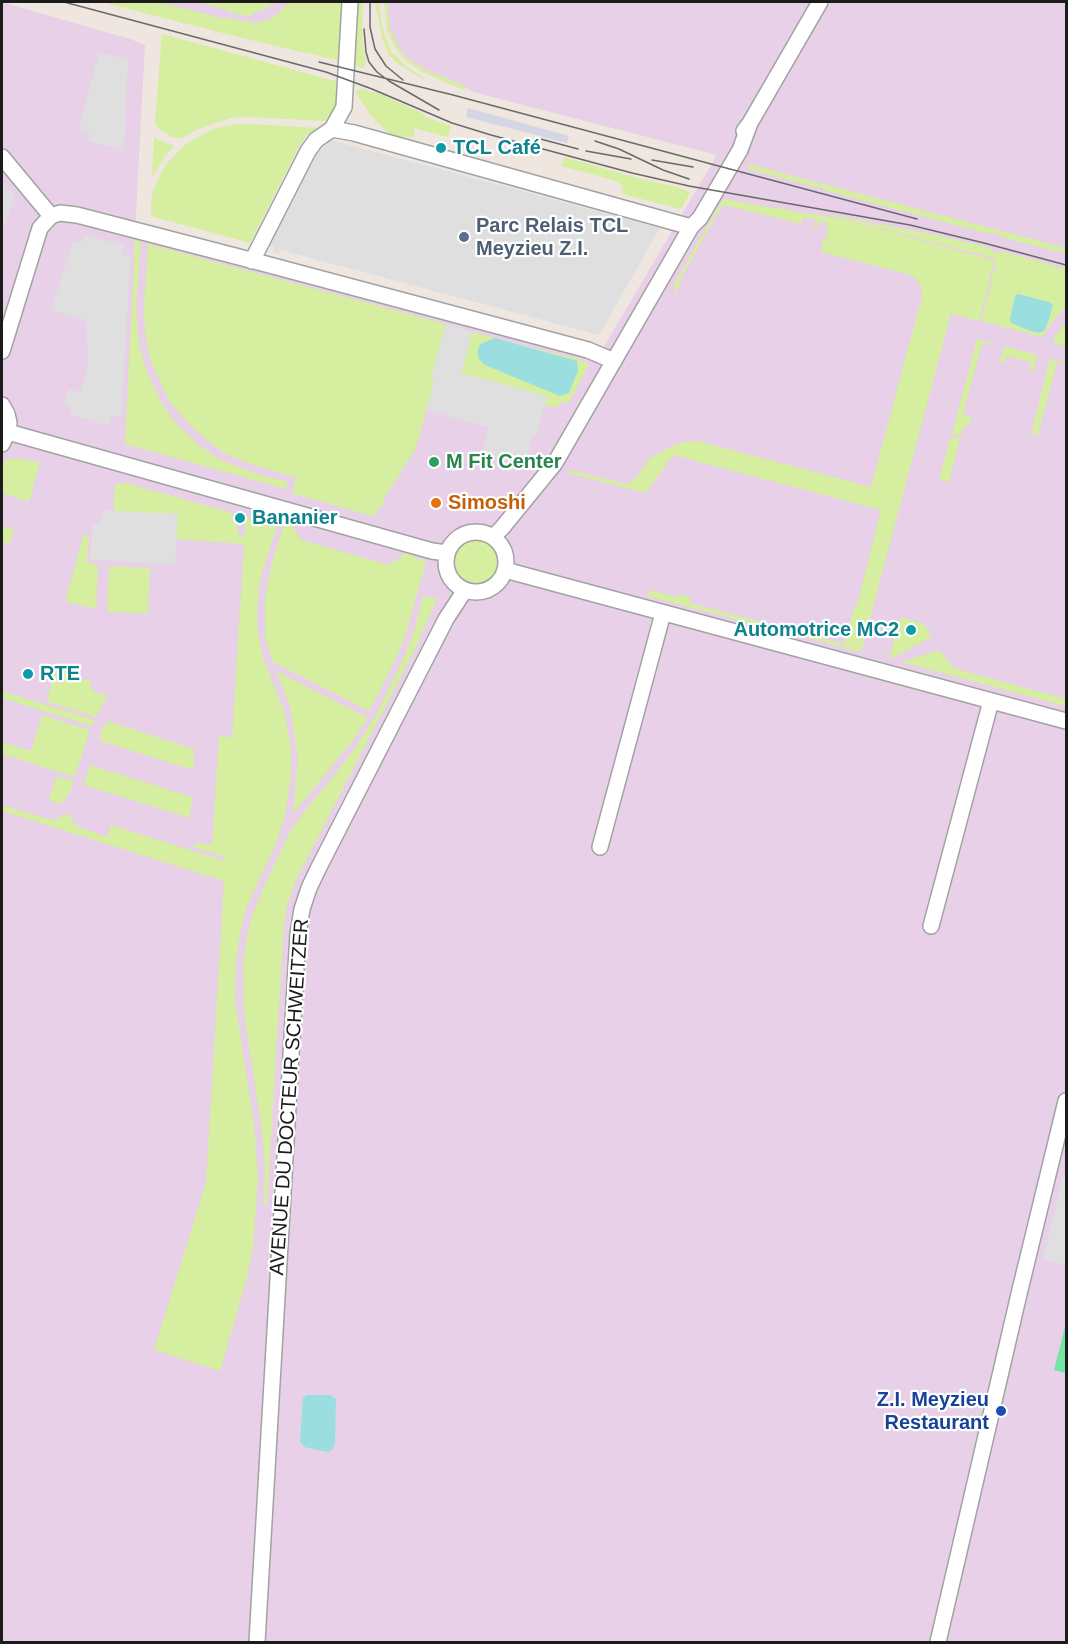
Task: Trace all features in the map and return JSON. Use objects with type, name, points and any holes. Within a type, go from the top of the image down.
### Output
[{"type":"street","points":[[252,261],[308,151],[316,140],[332,129],[344,107],[350,2]]},
{"type":"street","points":[[493,537],[555,463],[691,227],[700,218],[740,150],[750,123],[820,2]]},
{"type":"street","points":[[332,129],[354,133],[691,227]]},
{"type":"street","points":[[2,158],[51,216]]},
{"type":"street","points":[[2,351],[40,228],[51,216],[60,213],[77,215],[588,350],[614,361]]},
{"type":"street","points":[[2,405],[8,414],[9,423],[5,438],[447,553]]},
{"type":"street","points":[[475,532],[493,537],[503,548],[507,563],[501,579],[485,591],[465,590],[457,585],[447,571],[447,553],[451,545],[458,538],[475,532]]},
{"type":"street","points":[[505,570],[1066,721]]},
{"type":"street","name":"AVENUE DU DOCTEUR SCHWEITZER","points":[[257,1642],[297,951],[302,909],[319,867],[446,619],[465,590]]},
{"type":"street","points":[[600,847],[663,613]]},
{"type":"street","points":[[931,926],[991,701]]},
{"type":"street","points":[[938,1642],[1066,1101]]},
{"type":"shaded area","points":[[2,2],[145,45],[135,231],[599,355],[717,155],[473,92],[428,71],[402,53],[389,30],[387,2],[1066,2],[1066,1642],[2,1642]]},
{"type":"shaded area","points":[[133,2],[302,2],[299,41]]},
{"type":"shaded area","points":[[99,52],[128,60],[124,151],[88,141],[90,133],[79,130]]},
{"type":"shaded area","points":[[468,108],[569,136],[567,143],[466,117]]},
{"type":"shaded area","name":"Parc Relais TCL Meyzieu Z.I.","points":[[332,140],[660,228],[599,335],[281,250],[279,254],[269,246],[316,154]]},
{"type":"shaded area","points":[[2,181],[16,196],[2,230]]},
{"type":"shaded area","points":[[85,235],[124,245],[122,255],[131,255],[121,417],[112,416],[109,426],[70,414],[72,406],[64,404],[69,389],[80,392],[88,367],[86,320],[51,310],[73,241],[81,243]]},
{"type":"shaded area","points":[[446,324],[472,332],[461,373],[547,396],[538,431],[532,439],[528,454],[522,466],[515,465],[513,472],[507,471],[509,462],[482,454],[489,427],[426,410],[435,380],[431,378]]},
{"type":"shaded area","points":[[102,510],[178,514],[175,565],[90,559],[93,523],[101,523]]},
{"type":"shaded area","points":[[1064,1173],[1066,1174],[1066,1265],[1043,1259]]},
{"type":"green space","points":[[101,2],[159,2],[225,19],[226,17],[252,21],[253,24],[268,20],[289,2],[344,2],[341,61],[242,38]]},
{"type":"green space","points":[[197,2],[275,2],[263,10],[252,13],[252,16],[247,16]]},
{"type":"green space","points":[[356,2],[363,2],[362,42],[366,60],[363,68],[351,65]]},
{"type":"green space","points":[[375,2],[379,2],[382,27],[391,51],[424,80],[397,63],[389,55],[382,38]]},
{"type":"green space","points":[[384,2],[387,2],[390,30],[402,53],[428,71],[465,86],[464,90],[423,72],[399,53],[387,30]]},
{"type":"green space","points":[[162,34],[339,82],[333,116],[328,121],[231,118],[196,130],[183,138],[172,137],[160,130],[155,123]]},
{"type":"green space","points":[[365,89],[424,114],[425,117],[451,126],[448,137],[414,128],[414,137],[392,136],[371,116],[357,95],[356,90]]},
{"type":"green space","points":[[235,124],[318,128],[306,136],[299,147],[250,243],[151,216],[154,188],[169,161],[185,145],[198,137],[216,128]]},
{"type":"green space","points":[[154,137],[174,146],[152,178]]},
{"type":"green space","points":[[564,157],[681,188],[690,193],[681,209],[622,194],[623,187],[617,181],[561,166]]},
{"type":"green space","points":[[748,164],[1066,248],[1066,255],[1062,253],[1063,251],[1058,250],[1058,252],[1004,238],[997,233],[985,233],[755,171],[747,168]]},
{"type":"green space","points":[[723,199],[845,220],[990,259],[994,262],[979,321],[951,314],[861,652],[647,596],[649,590],[677,597],[681,594],[690,597],[690,603],[844,644],[855,605],[857,606],[881,510],[673,455],[646,493],[568,473],[569,470],[627,484],[637,477],[650,458],[679,443],[698,441],[871,487],[922,296],[921,286],[911,275],[821,252],[823,240],[829,236],[826,232],[828,223],[819,221],[817,228],[814,228],[816,220],[803,217],[801,224],[728,206],[722,207],[719,211],[681,278],[677,294],[674,293],[677,288],[673,286]]},
{"type":"green space","points":[[817,212],[931,234],[987,247],[997,253],[1004,252],[1056,266],[1055,268],[1059,269],[1059,266],[1066,268],[1066,306],[1042,337],[981,321],[996,262],[991,257]]},
{"type":"green space","points":[[135,240],[141,242],[136,308],[139,345],[147,372],[161,402],[176,423],[200,446],[221,460],[257,474],[288,482],[286,489],[125,444]]},
{"type":"green space","points":[[148,244],[446,324],[431,378],[435,379],[416,448],[384,499],[382,508],[378,507],[375,517],[292,493],[296,478],[224,453],[187,422],[169,401],[150,359],[145,333],[144,305]]},
{"type":"green space","points":[[1066,322],[1066,346],[1055,344],[1053,339]]},
{"type":"green space","points":[[472,332],[584,361],[589,365],[568,404],[562,401],[557,408],[545,405],[547,397],[461,373]]},
{"type":"green space","points":[[977,339],[991,343],[990,345],[982,343],[963,414],[972,417],[969,426],[964,425],[961,436],[952,434]]},
{"type":"green space","points":[[1004,346],[1037,355],[1033,372],[1029,371],[1031,362],[1006,356],[1004,364],[1000,363]]},
{"type":"green space","points":[[1050,359],[1065,364],[1057,363],[1038,435],[1031,434]]},
{"type":"green space","points":[[951,436],[960,439],[949,482],[939,479]]},
{"type":"green space","points":[[17,458],[40,462],[29,502],[2,493],[2,463]]},
{"type":"green space","points":[[122,482],[230,512],[236,520],[239,534],[244,538],[246,517],[277,526],[260,580],[258,632],[263,658],[284,711],[291,747],[291,778],[284,820],[275,846],[247,906],[240,933],[236,964],[235,1001],[254,1124],[258,1179],[253,1247],[247,1278],[220,1371],[154,1350],[206,1182],[224,881],[2,811],[2,805],[55,820],[66,814],[72,817],[71,821],[77,823],[76,826],[107,837],[111,825],[225,861],[225,857],[193,847],[195,843],[212,845],[219,735],[232,738],[244,544],[177,539],[177,514],[113,511],[115,484]]},
{"type":"green space","points":[[286,516],[301,540],[389,565],[406,553],[426,562],[404,640],[369,711],[273,662],[265,638],[265,597]]},
{"type":"green space","points":[[2,526],[14,529],[10,544],[2,542]]},
{"type":"green space","points":[[84,534],[89,536],[87,562],[98,564],[96,609],[68,602],[66,598]]},
{"type":"green space","points":[[477,540],[493,546],[499,562],[493,578],[477,584],[461,578],[455,562],[461,546]]},
{"type":"green space","points":[[112,566],[150,568],[148,614],[107,610],[109,568]]},
{"type":"green space","points":[[423,596],[437,598],[416,647],[296,880],[286,909],[267,1205],[264,1205],[265,1168],[262,1131],[244,1013],[243,967],[253,913],[291,830],[352,752],[375,717],[405,655]]},
{"type":"green space","points":[[900,617],[924,624],[932,637],[889,659]]},
{"type":"green space","points":[[940,650],[953,668],[1066,699],[1066,706],[901,662]]},
{"type":"green space","points":[[58,664],[71,668],[82,680],[91,679],[90,688],[99,694],[108,695],[96,717],[48,702]]},
{"type":"green space","points":[[276,671],[368,718],[293,814],[298,759],[290,706]]},
{"type":"green space","points":[[2,691],[95,720],[92,726],[2,698]]},
{"type":"green space","points":[[42,715],[90,730],[75,777],[2,754],[2,742],[31,751]]},
{"type":"green space","points":[[107,721],[194,749],[193,769],[101,741],[99,736]]},
{"type":"green space","points":[[90,765],[192,797],[190,818],[84,785]]},
{"type":"green space","points":[[56,776],[74,781],[69,794],[60,804],[49,800]]},
{"type":"green space","points":[[1066,1323],[1066,1373],[1054,1370]]},
{"type":"water","points":[[1018,294],[1053,305],[1044,331],[1039,333],[1030,331],[1011,323],[1015,296]]},
{"type":"water","points":[[495,338],[577,361],[578,371],[569,393],[560,396],[485,365],[479,359],[477,352],[480,344]]},
{"type":"water","points":[[307,1395],[330,1395],[336,1399],[335,1443],[333,1449],[328,1452],[304,1447],[300,1441],[303,1398]]},
{"type":"tram line","points":[[64,2],[326,72],[452,123],[632,173],[689,186],[910,225],[1066,265]]},
{"type":"tram line","points":[[370,2],[370,27],[375,49],[386,66],[403,80]]},
{"type":"tram line","points":[[364,29],[369,62],[377,72],[439,110]]},
{"type":"tram line","points":[[319,62],[453,95],[917,219]]},
{"type":"tram line","points":[[537,138],[578,149]]},
{"type":"tram line","points":[[595,141],[689,179]]},
{"type":"tram line","points":[[586,151],[631,159]]},
{"type":"tram line","points":[[652,160],[693,167]]},
{"type":"place","name":"TCL Café","points":[[441,148]]},
{"type":"place","name":"Parc Relais TCL Meyzieu Z.I.","points":[[464,237]]},
{"type":"place","name":"M Fit Center","points":[[434,462]]},
{"type":"place","name":"Simoshi","points":[[436,503]]},
{"type":"place","name":"Bananier","points":[[240,518]]},
{"type":"place","name":"Automotrice MC2","points":[[911,630]]},
{"type":"place","name":"RTE","points":[[28,674]]},
{"type":"place","name":"Z.I. Meyzieu Restaurant","points":[[1001,1411]]}]
